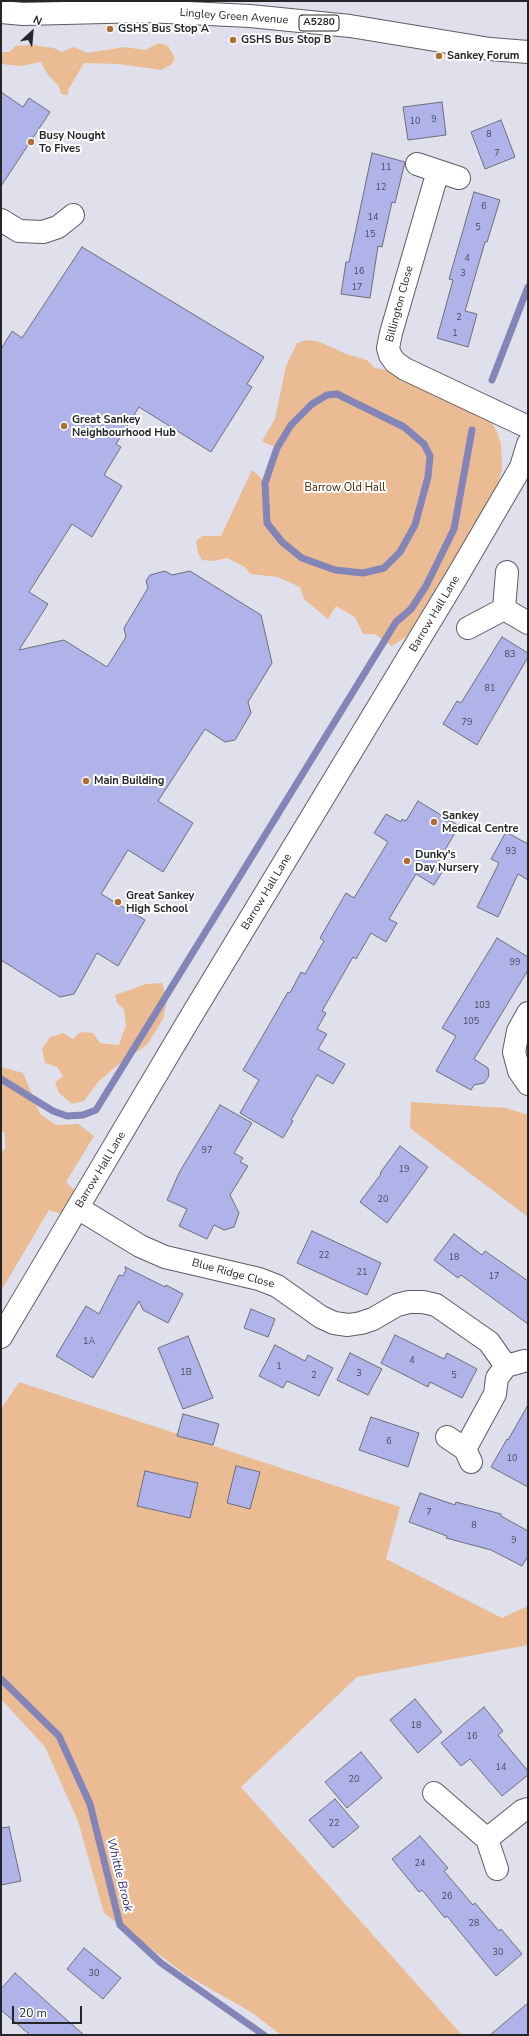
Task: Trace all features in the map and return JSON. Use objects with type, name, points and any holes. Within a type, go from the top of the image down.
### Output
[{"type":"street","name":"Lingley Green Avenue","points":[[1,12],[23,14],[146,11],[250,16],[350,26],[490,49],[528,52]]},
{"type":"street","name":"Lingley Green Avenue","points":[[1,20],[23,14]]},
{"type":"street","name":"Lingley Green Avenue","points":[[490,49],[528,64]]},
{"type":"street","points":[[417,164],[459,178]]},
{"type":"street","name":"Billington Close","points":[[438,171],[390,333],[388,348],[390,355],[395,362],[405,369],[528,427]]},
{"type":"street","points":[[1,220],[19,231],[43,232],[58,227],[73,215]]},
{"type":"street","name":"Barrow Hall Lane","points":[[1,1337],[191,1017],[522,467],[528,444]]},
{"type":"street","points":[[504,609],[506,572]]},
{"type":"street","points":[[504,609],[528,623]]},
{"type":"street","points":[[468,628],[504,609]]},
{"type":"street","points":[[528,1013],[518,1031],[514,1052],[519,1071],[528,1084]]},
{"type":"street","name":"Blue Ridge Close","points":[[78,1208],[140,1246],[165,1257],[259,1279],[277,1286],[321,1317],[334,1323],[348,1325],[361,1323],[409,1302],[423,1302],[436,1305],[490,1342],[515,1363],[497,1378],[494,1394],[468,1455],[447,1437]]},
{"type":"street","points":[[434,1793],[487,1839],[497,1869]]},
{"type":"street","points":[[487,1839],[522,1811],[528,1809]]},
{"type":"green space","points":[[159,43],[168,46],[175,58],[172,64],[161,70],[119,64],[84,63],[68,90],[68,95],[61,94],[59,86],[47,74],[41,62],[21,66],[1,64],[1,52],[10,52],[15,46],[31,45],[54,48],[61,52],[74,47],[87,53],[125,47],[145,50]]},
{"type":"green space","name":"Barrow Old Hall","points":[[307,340],[320,342],[346,354],[367,360],[375,368],[386,370],[491,421],[501,444],[502,469],[496,489],[407,636],[392,646],[375,634],[363,634],[355,617],[336,606],[328,619],[304,599],[300,587],[278,577],[250,574],[245,567],[227,558],[214,561],[202,560],[198,553],[196,541],[202,536],[221,536],[252,470],[265,482],[277,448],[262,441],[275,419],[286,366],[297,343]]},
{"type":"green space","points":[[162,983],[167,1001],[163,1019],[147,1045],[124,1060],[98,1082],[84,1101],[72,1104],[59,1093],[55,1082],[63,1076],[57,1067],[45,1063],[42,1049],[50,1037],[63,1033],[73,1039],[80,1032],[93,1033],[100,1043],[119,1045],[126,1025],[124,1009],[117,1003],[115,995],[146,984]]},
{"type":"green space","points":[[1,1067],[23,1073],[40,1114],[56,1125],[78,1124],[94,1136],[66,1182],[76,1192],[61,1214],[49,1210],[1,1291],[1,1152],[5,1149],[5,1133],[1,1131]]},
{"type":"green space","points":[[411,1102],[506,1108],[528,1115],[528,1217],[410,1128]]},
{"type":"green space","points":[[19,1382],[400,1507],[386,1559],[502,1618],[528,1606],[528,1645],[357,1677],[241,1787],[462,2035],[281,2035],[251,2012],[186,1975],[104,1913],[78,1821],[45,1747],[1,1699],[1,1409]]},
{"type":"building","points":[[1,92],[23,107],[29,98],[50,112],[1,186]]},
{"type":"building","points":[[442,102],[446,135],[408,140],[403,107]]},
{"type":"building","points":[[501,120],[515,157],[485,169],[471,132]]},
{"type":"building","points":[[372,153],[405,162],[395,203],[392,202],[382,247],[378,246],[370,298],[341,294],[346,262],[349,262]]},
{"type":"building","points":[[474,192],[500,200],[487,242],[485,242],[465,311],[477,314],[468,347],[437,338],[453,280],[449,279]]},
{"type":"building","points":[[82,247],[264,357],[247,384],[252,387],[211,452],[139,407],[116,444],[121,447],[104,475],[122,486],[92,537],[72,524],[29,592],[48,604],[19,650],[64,640],[107,667],[126,637],[124,628],[148,588],[146,581],[150,575],[165,571],[172,575],[190,571],[261,615],[272,663],[248,702],[251,713],[235,740],[225,742],[205,729],[158,801],[193,823],[163,872],[128,850],[101,894],[145,920],[118,966],[97,953],[74,994],[60,997],[1,960],[1,349],[12,331],[22,338]]},
{"type":"building","points":[[502,637],[528,653],[528,657],[477,745],[443,724],[457,701],[461,703]]},
{"type":"building","points":[[418,801],[459,826],[438,862],[446,866],[434,885],[416,874],[389,919],[397,923],[386,942],[371,933],[356,959],[353,957],[322,1011],[326,1013],[317,1029],[327,1034],[318,1049],[345,1064],[333,1084],[317,1075],[291,1120],[293,1121],[283,1138],[240,1113],[259,1080],[243,1070],[288,992],[290,993],[301,972],[305,974],[324,941],[320,938],[346,893],[354,898],[388,842],[374,833],[386,814],[401,822],[402,819],[406,821]]},
{"type":"building","points":[[506,832],[528,844],[528,880],[518,874],[498,917],[477,907],[499,863],[491,859]]},
{"type":"building","points":[[497,938],[528,957],[528,970],[474,1059],[488,1068],[489,1076],[484,1083],[474,1085],[471,1090],[436,1071],[456,1036],[442,1028]]},
{"type":"building","points":[[220,1105],[252,1123],[234,1153],[243,1158],[240,1162],[248,1166],[230,1195],[239,1213],[234,1227],[224,1230],[214,1225],[207,1239],[179,1226],[187,1209],[167,1200],[179,1173]]},
{"type":"building","points":[[400,1146],[428,1167],[387,1223],[360,1202]]},
{"type":"building","points":[[312,1231],[381,1263],[367,1295],[297,1263]]},
{"type":"building","points":[[454,1234],[482,1255],[485,1251],[528,1281],[528,1324],[461,1275],[458,1278],[434,1260]]},
{"type":"building","points":[[125,1267],[165,1287],[166,1285],[183,1294],[168,1323],[143,1310],[139,1301],[93,1378],[56,1356],[86,1306],[99,1314],[119,1275],[123,1276],[126,1270]]},
{"type":"building","points":[[251,1309],[275,1319],[268,1337],[244,1328]]},
{"type":"building","points":[[395,1335],[444,1359],[447,1353],[477,1369],[462,1398],[430,1382],[428,1387],[381,1363]]},
{"type":"building","points":[[188,1336],[213,1398],[183,1409],[158,1348]]},
{"type":"building","points":[[275,1345],[305,1361],[308,1355],[333,1368],[319,1396],[287,1381],[283,1388],[259,1376]]},
{"type":"building","points":[[350,1353],[382,1369],[368,1395],[337,1380]]},
{"type":"building","points":[[528,1405],[528,1487],[491,1467]]},
{"type":"building","points":[[183,1414],[219,1424],[213,1445],[177,1436]]},
{"type":"building","points":[[371,1417],[419,1433],[408,1467],[359,1450]]},
{"type":"building","points":[[236,1466],[260,1472],[250,1509],[227,1503]]},
{"type":"building","points":[[145,1471],[198,1483],[190,1518],[137,1506]]},
{"type":"building","points":[[420,1493],[455,1505],[456,1502],[501,1514],[501,1516],[528,1531],[528,1556],[522,1566],[491,1550],[446,1538],[447,1536],[409,1522]]},
{"type":"building","points":[[415,1699],[442,1732],[418,1753],[390,1720]]},
{"type":"building","points":[[484,1707],[503,1731],[498,1735],[528,1771],[528,1775],[502,1796],[470,1759],[461,1766],[441,1743]]},
{"type":"building","points":[[361,1752],[382,1778],[347,1808],[325,1782]]},
{"type":"building","points":[[335,1799],[359,1827],[333,1848],[309,1820]]},
{"type":"building","points":[[9,1827],[21,1881],[1,1885],[1,1828]]},
{"type":"building","points":[[420,1836],[448,1868],[444,1871],[473,1905],[475,1903],[499,1931],[501,1929],[522,1954],[496,1976],[447,1916],[445,1918],[422,1890],[419,1892],[392,1859]]},
{"type":"building","points":[[84,1948],[121,1978],[103,1999],[67,1969]]},
{"type":"building","points":[[15,1973],[84,2035],[30,2035],[1,2010],[1,1989]]},
{"type":"building","points":[[528,2003],[528,2035],[490,2035]]},
{"type":"waterway","points":[[492,380],[528,287]]},
{"type":"waterway","points":[[337,394],[404,427],[424,444],[430,456],[428,477],[415,525],[400,552],[384,568],[363,573],[335,570],[302,558],[282,542],[267,523],[265,483],[277,448],[291,425],[312,404],[327,395],[337,394]]},
{"type":"waterway","points":[[1,1079],[53,1111],[67,1116],[83,1115],[96,1110],[396,622],[411,609],[426,586],[454,529],[472,430]]},
{"type":"waterway","name":"Whittle Brook","points":[[1,1679],[59,1736],[90,1804],[120,1925],[161,1963],[264,2035]]},
{"type":"place","name":"GSHS Bus Stop A","points":[[110,29]]},
{"type":"place","name":"GSHS Bus Stop B","points":[[233,40]]},
{"type":"place","name":"Sankey Forum","points":[[439,56]]},
{"type":"place","name":"Busy Nought To Fives","points":[[31,142]]},
{"type":"place","name":"Great Sankey Neighbourhood Hub","points":[[64,426]]},
{"type":"place","name":"Main Building","points":[[86,781]]},
{"type":"place","name":"Sankey Medical Centre","points":[[434,822]]},
{"type":"place","name":"Dunky's Day Nursery","points":[[407,861]]},
{"type":"place","name":"Great Sankey High School","points":[[118,902]]}]
